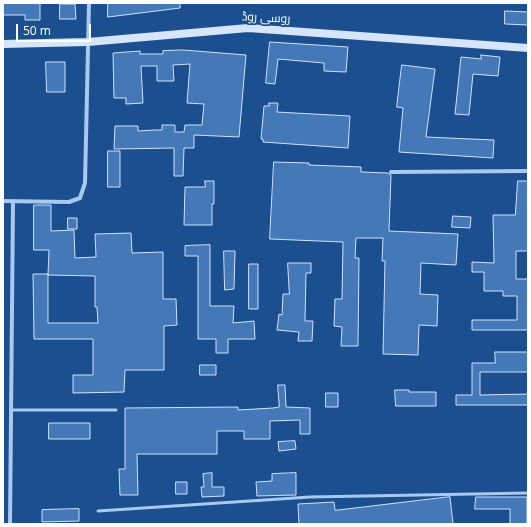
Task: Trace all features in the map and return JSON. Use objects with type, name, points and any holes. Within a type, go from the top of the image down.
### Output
[{"type":"main road","name":"روسی روڈ","points":[[3,44],[88,42],[248,28],[528,48]]},
{"type":"street","points":[[3,201],[69,202],[80,198],[85,184],[89,3]]},
{"type":"street","points":[[391,172],[528,171]]},
{"type":"street","points":[[10,524],[13,202]]},
{"type":"lane","points":[[11,410],[116,410]]},
{"type":"lane","points":[[98,512],[310,497],[528,493]]},
{"type":"building","points":[[3,3],[40,3],[40,20],[25,20],[25,15],[3,15]]},
{"type":"building","points":[[108,3],[180,3],[180,8],[108,17]]},
{"type":"building","points":[[60,4],[75,4],[76,19],[60,19]]},
{"type":"building","points":[[505,11],[528,12],[528,25],[505,24]]},
{"type":"building","points":[[270,42],[348,47],[346,72],[324,71],[324,63],[278,59],[275,84],[266,83]]},
{"type":"building","points":[[183,50],[246,55],[239,137],[194,135],[194,148],[184,148],[183,176],[174,176],[174,148],[114,149],[115,126],[138,126],[138,131],[162,130],[162,125],[175,125],[175,132],[184,132],[185,125],[202,125],[204,104],[187,103],[190,64],[173,65],[174,81],[157,81],[157,66],[141,66],[143,103],[126,104],[126,98],[114,98],[113,53],[140,51],[140,54],[163,54],[163,51]]},
{"type":"building","points":[[481,55],[500,57],[498,76],[473,74],[469,115],[455,114],[461,57],[481,59]]},
{"type":"building","points":[[46,62],[65,62],[65,92],[47,92]]},
{"type":"building","points":[[402,65],[435,69],[426,137],[494,140],[493,158],[399,152],[403,108],[397,107]]},
{"type":"building","points":[[269,103],[278,103],[277,112],[350,116],[348,148],[263,142],[263,139],[261,139],[264,106],[269,106]]},
{"type":"building","points":[[108,151],[120,151],[120,187],[108,187]]},
{"type":"building","points":[[274,162],[361,167],[361,172],[388,173],[391,175],[389,231],[458,234],[456,265],[421,263],[420,294],[438,295],[437,326],[419,325],[418,355],[383,354],[385,261],[382,261],[383,238],[356,238],[355,258],[359,258],[358,346],[341,346],[342,327],[334,326],[335,299],[342,299],[343,242],[270,239]]},
{"type":"building","points":[[205,181],[214,181],[212,225],[184,225],[185,187],[205,187]]},
{"type":"building","points":[[518,181],[528,181],[528,251],[516,251],[516,279],[528,279],[528,330],[472,330],[472,320],[517,320],[517,296],[503,296],[503,291],[484,291],[484,272],[472,272],[472,262],[494,263],[493,215],[515,215]]},
{"type":"building","points":[[34,205],[51,205],[51,231],[74,230],[75,258],[96,257],[95,234],[131,233],[132,253],[163,252],[163,299],[176,299],[177,325],[164,326],[164,370],[125,370],[124,392],[73,393],[73,375],[93,375],[93,339],[34,339],[33,274],[48,275],[49,250],[34,250]],"holes":[[[48,275],[95,276],[95,307],[97,307],[98,323],[48,323]]]},
{"type":"building","points":[[453,216],[471,217],[470,228],[452,227]]},
{"type":"building","points":[[68,218],[77,218],[77,229],[68,229]]},
{"type":"building","points":[[210,245],[210,306],[234,306],[233,323],[254,321],[255,339],[228,339],[228,353],[216,353],[216,339],[198,339],[198,256],[185,256],[185,246]]},
{"type":"building","points":[[224,251],[235,251],[234,289],[225,290]]},
{"type":"building","points":[[288,263],[311,263],[311,273],[306,273],[305,321],[313,321],[312,341],[298,341],[299,332],[277,330],[279,314],[282,315],[283,294],[289,294]]},
{"type":"building","points":[[249,264],[258,264],[258,309],[249,309]]},
{"type":"building","points":[[495,352],[528,352],[528,372],[480,372],[480,395],[528,394],[528,405],[456,405],[456,395],[472,395],[472,363],[495,363]]},
{"type":"building","points":[[200,365],[216,365],[216,375],[200,375]]},
{"type":"building","points":[[278,385],[285,385],[286,407],[310,408],[310,434],[300,434],[300,420],[270,421],[270,439],[244,439],[244,431],[217,431],[217,454],[137,454],[138,495],[120,495],[119,469],[125,469],[125,408],[238,407],[238,410],[273,408],[279,407]]},
{"type":"building","points":[[395,390],[409,390],[409,392],[436,392],[436,406],[396,406]]},
{"type":"building","points":[[326,393],[338,393],[338,407],[326,407]]},
{"type":"building","points":[[49,423],[90,423],[90,439],[49,439]]},
{"type":"building","points":[[295,441],[296,449],[279,451],[278,442]]},
{"type":"building","points":[[212,473],[212,487],[224,487],[224,496],[202,497],[201,487],[204,487],[203,474]]},
{"type":"building","points":[[296,473],[296,495],[257,496],[256,482],[272,481],[272,474]]},
{"type":"building","points":[[176,482],[187,482],[187,494],[176,494]]},
{"type":"building","points":[[450,497],[453,524],[299,524],[298,504],[334,502],[335,510]]},
{"type":"building","points":[[476,497],[527,497],[527,524],[510,524],[510,509],[475,509]]},
{"type":"building","points":[[79,509],[79,521],[42,522],[42,510]]}]
